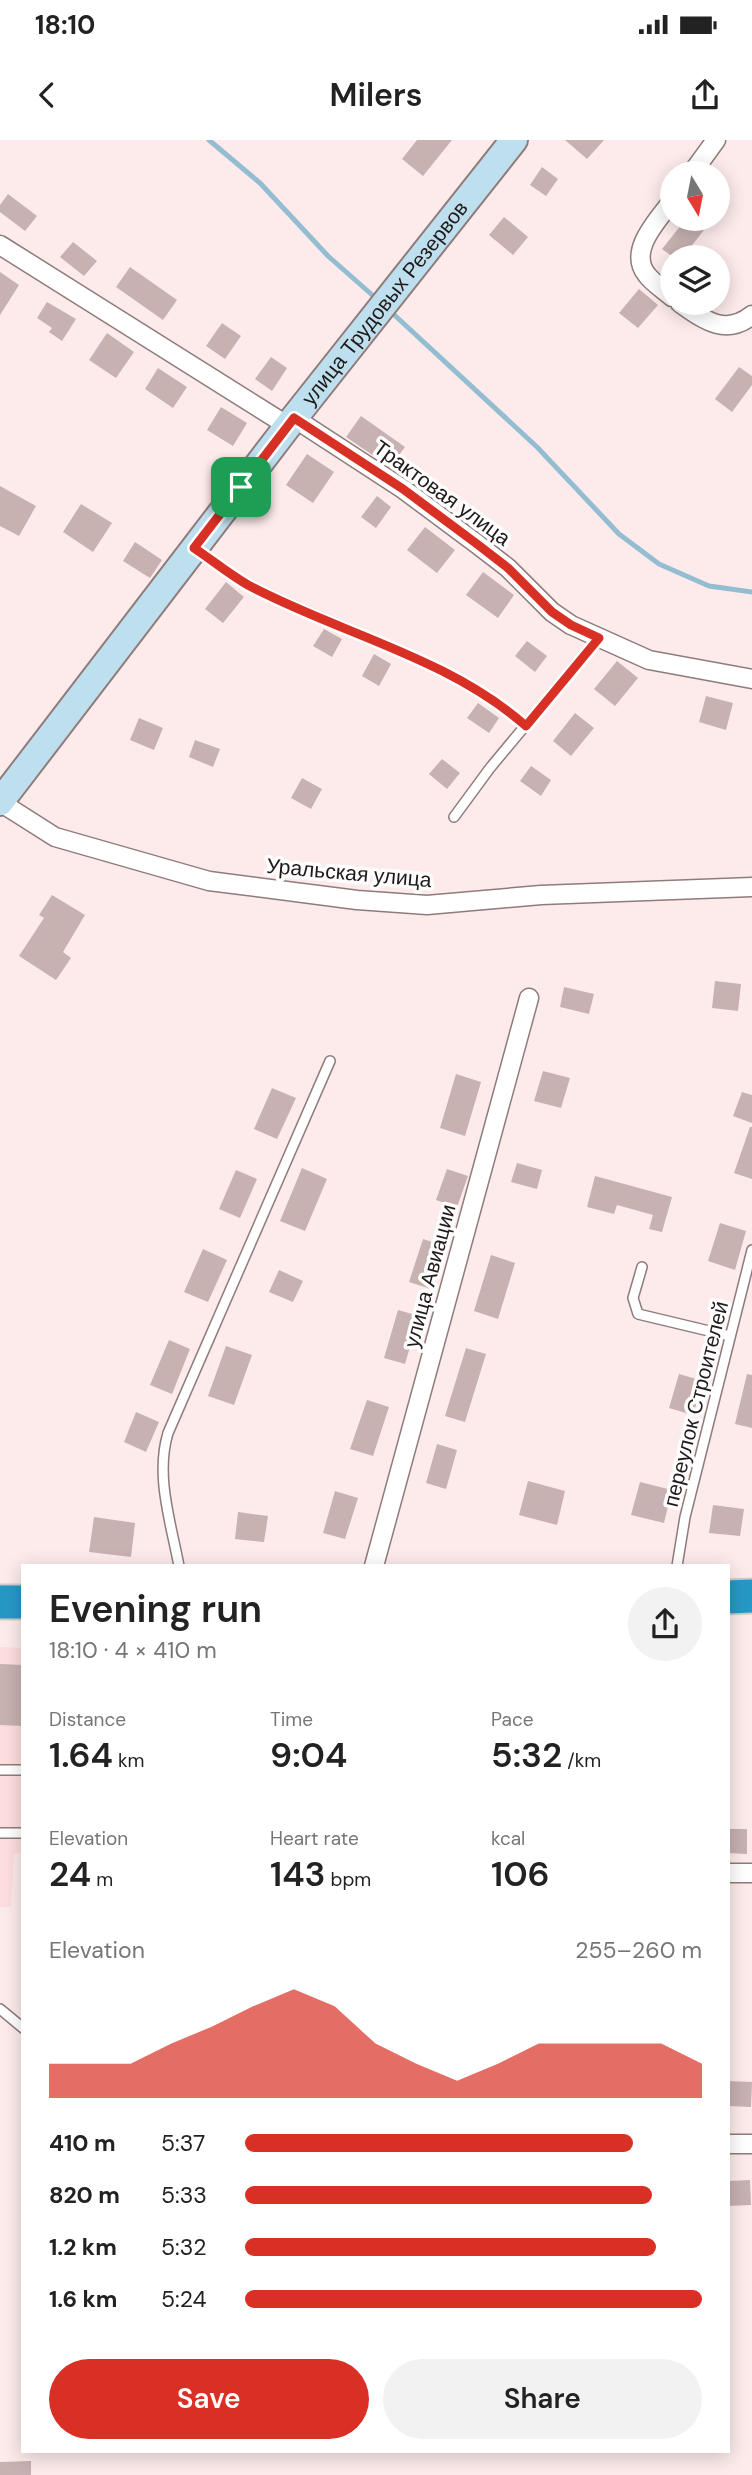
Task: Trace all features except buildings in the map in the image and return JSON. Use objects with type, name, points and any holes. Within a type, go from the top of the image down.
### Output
[{"type":"highway","points":[[730,1597],[752,1596]]},
{"type":"highway","points":[[0,1602],[21,1602]]},
{"type":"main road","name":"улица Трудовых Резервов","points":[[0,802],[291,422],[514,140]]},
{"type":"street","points":[[701,161],[716,140]]},
{"type":"street","points":[[660,218],[640,252],[645,274],[660,287]]},
{"type":"street","name":"Трактовая улица","points":[[0,245],[403,489],[508,568],[562,619],[649,660],[752,679]]},
{"type":"street","points":[[698,315],[718,325],[746,320],[752,315]]},
{"type":"street","name":"Уральская улица","points":[[0,802],[55,837],[209,881],[357,900],[427,905],[541,895],[752,887]]},
{"type":"street","name":"улица Авиации","points":[[375,1564],[529,998]]},
{"type":"street","points":[[730,1873],[752,1873]]},
{"type":"street","points":[[730,2144],[752,2144]]},
{"type":"lane","points":[[194,548],[247,584],[463,683],[486,696],[526,726]]},
{"type":"lane","points":[[454,817],[477,784],[599,638]]},
{"type":"lane","points":[[179,1564],[163,1479],[162,1451],[330,1061]]},
{"type":"lane","name":"переулок Строителей","points":[[677,1564],[685,1517],[752,1250]]},
{"type":"lane","points":[[642,1267],[634,1298],[638,1314],[730,1336]]},
{"type":"lane","points":[[0,1770],[21,1770]]},
{"type":"lane","points":[[0,1833],[21,1833]]},
{"type":"lane","points":[[0,2009],[21,2026]]},
{"type":"shaded area","points":[[0,1647],[21,1648],[21,1853],[14,1854],[11,1907],[0,1907]]},
{"type":"waterway","points":[[209,140],[260,183],[328,256],[379,301]]},
{"type":"waterway","points":[[389,310],[537,447],[619,534],[659,564],[709,586],[752,592]]},
{"type":"route","points":[[294,418],[403,489],[477,544],[508,568],[552,612],[571,625],[599,638],[526,726],[510,712],[463,683],[247,584],[194,548],[241,487],[294,418]]}]
